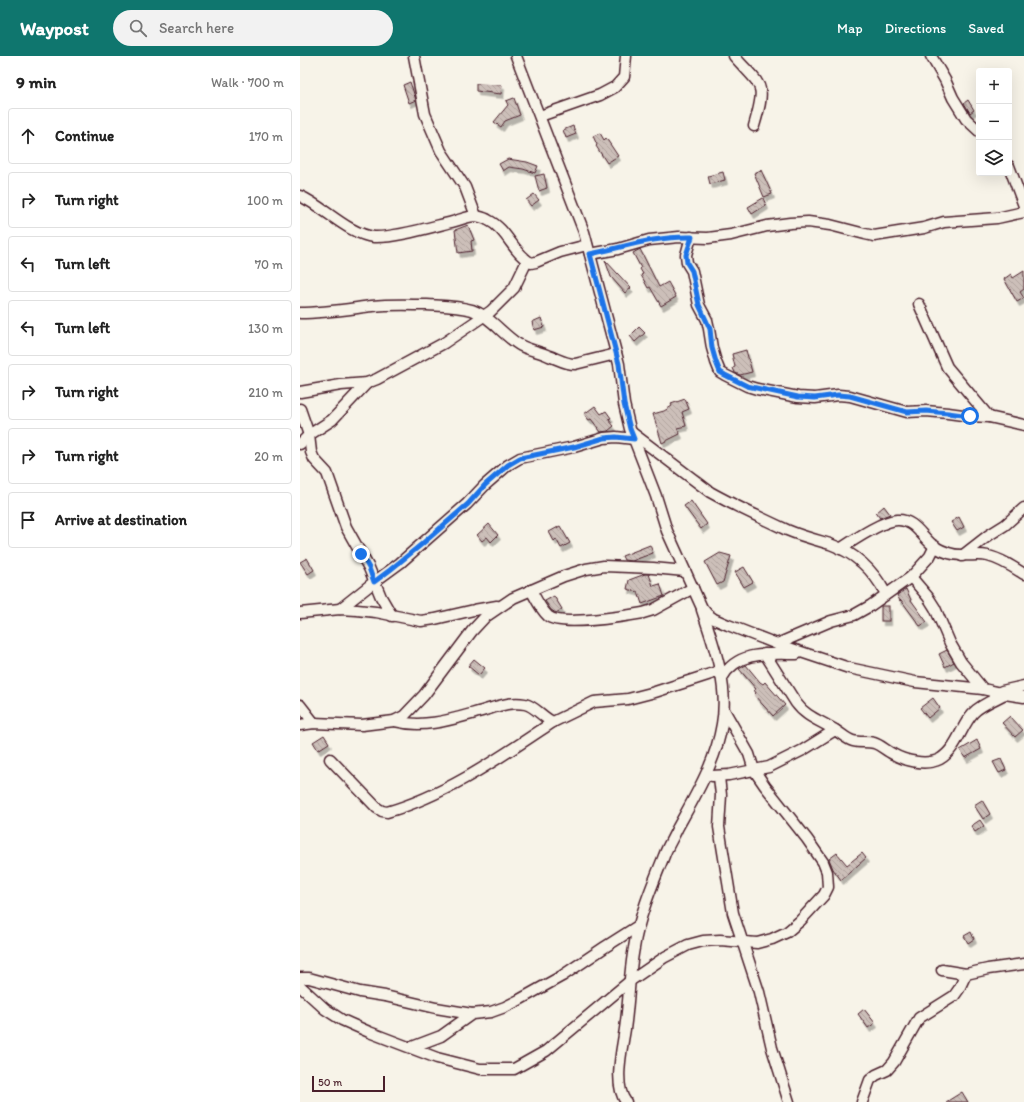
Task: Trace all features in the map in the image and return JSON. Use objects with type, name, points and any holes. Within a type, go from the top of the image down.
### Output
[{"type":"street","points":[[414,56],[427,120],[441,151],[465,187],[476,216]]},
{"type":"street","points":[[516,56],[584,232],[619,364],[624,404],[633,435],[656,496],[667,531],[702,608],[721,675],[724,710],[718,745],[706,775],[664,854],[638,926],[630,981],[629,1006],[622,1055],[620,1083],[622,1096],[626,1102]]},
{"type":"street","points":[[540,116],[600,95],[615,87],[624,77],[626,56]]},
{"type":"street","points":[[734,56],[754,77],[760,86],[761,100],[754,126]]},
{"type":"street","points":[[931,56],[966,119],[976,128]]},
{"type":"street","points":[[1012,174],[1024,206]]},
{"type":"street","points":[[300,196],[307,199],[332,218],[365,235],[375,237],[391,236],[476,216],[488,220],[504,232],[531,263],[560,252],[618,249],[649,240],[679,237],[708,238],[731,235],[767,226],[808,222],[830,225],[874,236],[924,228],[944,222],[997,218],[1024,212]]},
{"type":"street","points":[[692,237],[686,255],[687,263],[692,271],[699,305],[710,329],[712,348],[716,362],[720,372],[725,375],[747,386],[798,397],[815,398],[838,395],[850,396],[907,412],[941,412],[989,417],[1024,425]]},
{"type":"street","points":[[300,392],[341,385],[367,383],[444,343],[502,302],[514,288],[528,261]]},
{"type":"street","points":[[300,314],[324,313],[372,306],[399,304],[459,307],[474,311],[484,316],[520,345],[569,364],[616,354]]},
{"type":"street","points":[[919,304],[947,367],[989,417]]},
{"type":"street","points":[[300,444],[309,435],[332,420],[367,383]]},
{"type":"street","points":[[300,409],[309,435],[311,452],[314,459],[327,473],[346,527],[369,568],[374,582],[392,616]]},
{"type":"street","points":[[340,609],[422,544],[468,504],[485,485],[508,465],[520,458],[574,447],[604,438],[633,435],[710,492],[788,531],[840,549],[858,560],[872,572],[886,594]]},
{"type":"street","points":[[962,556],[980,541],[1005,525],[1024,508]]},
{"type":"street","points":[[840,549],[888,521],[904,520],[911,524],[935,546],[962,556],[977,554],[990,556],[1006,563],[1024,574]]},
{"type":"street","points":[[777,644],[831,621],[854,615],[870,606],[911,578],[930,556],[935,546]]},
{"type":"street","points":[[394,721],[404,716],[424,695],[472,631],[485,617],[513,598],[564,576],[586,569],[604,566],[685,571]]},
{"type":"street","points":[[911,578],[936,608],[950,643],[961,662],[983,689]]},
{"type":"street","points":[[531,590],[548,617],[558,620],[578,621],[643,613],[653,610],[693,588]]},
{"type":"street","points":[[300,613],[340,609],[376,612],[421,621],[500,606]]},
{"type":"street","points":[[702,608],[714,619],[777,644],[850,668],[872,674],[915,682],[983,689],[1024,697]]},
{"type":"street","points":[[330,760],[377,808],[382,812],[387,812],[441,790],[498,759],[553,722],[594,702],[628,699],[721,675],[742,659],[755,654],[807,654]]},
{"type":"street","points":[[765,654],[801,710],[808,716],[836,730],[852,741],[875,744],[901,758],[926,762],[940,759],[947,753],[975,711],[1001,693],[1024,686]]},
{"type":"street","points":[[300,725],[314,723],[362,725],[394,721],[408,724],[426,724],[457,718],[505,704],[516,703],[525,704],[553,722]]},
{"type":"street","points":[[300,705],[314,723]]},
{"type":"street","points":[[300,986],[325,1009],[342,1020],[369,1032],[412,1047],[437,1058],[480,1069],[514,1069],[546,1051],[630,981],[688,945],[703,941],[720,940],[757,943],[786,932],[813,909],[824,895],[828,887],[827,872],[822,862],[790,816],[754,770],[749,754],[724,710]]},
{"type":"street","points":[[706,775],[719,777],[769,767],[784,761],[836,730]]},
{"type":"street","points":[[719,777],[721,795],[719,827],[733,914],[759,992],[772,1048],[789,1102]]},
{"type":"street","points":[[300,978],[309,978],[360,992],[385,996],[436,1008],[472,1014],[491,1012],[519,1000],[562,976],[638,926]]},
{"type":"street","points":[[942,970],[966,974],[1024,964]]},
{"type":"street","points":[[862,1102],[870,1080],[876,1075],[887,1070],[894,1062],[919,1018],[954,996],[966,974]]},
{"type":"street","points":[[412,1047],[441,1036],[472,1014]]},
{"type":"building","points":[[410,82],[416,100],[409,103],[403,85]]},
{"type":"building","points":[[476,84],[502,85],[501,94],[476,91]]},
{"type":"building","points":[[514,98],[520,115],[505,121],[501,127],[494,122],[508,105],[506,101]]},
{"type":"building","points":[[968,100],[974,110],[970,113],[964,103]]},
{"type":"building","points":[[573,126],[576,134],[566,138],[563,130]]},
{"type":"building","points":[[600,133],[604,140],[606,138],[618,156],[607,163],[596,146],[597,145],[593,136]]},
{"type":"building","points":[[508,159],[527,162],[538,166],[535,173],[509,167],[503,171],[499,164]]},
{"type":"building","points":[[761,170],[772,194],[764,197],[754,173]]},
{"type":"building","points":[[723,172],[725,180],[710,184],[708,176]]},
{"type":"building","points":[[544,174],[547,188],[539,191],[535,176]]},
{"type":"building","points":[[534,194],[539,200],[531,206],[526,200]]},
{"type":"building","points":[[763,198],[766,205],[752,214],[748,207]]},
{"type":"building","points":[[468,225],[474,240],[471,241],[472,251],[458,253],[455,230]]},
{"type":"building","points":[[640,249],[659,287],[668,282],[676,297],[661,306],[641,275],[643,274],[640,269],[641,268],[633,253]]},
{"type":"building","points":[[605,260],[631,288],[625,293],[611,277]]},
{"type":"building","points":[[1024,271],[1024,289],[1020,292],[1024,298],[1017,302],[1004,279],[1011,274],[1013,278]]},
{"type":"building","points":[[541,318],[544,327],[534,330],[532,322]]},
{"type":"building","points":[[639,327],[645,333],[635,342],[630,336]]},
{"type":"building","points":[[746,350],[752,372],[740,375],[735,373],[733,368],[735,367],[732,354]]},
{"type":"building","points":[[685,399],[689,409],[682,412],[686,426],[677,428],[680,434],[662,443],[653,414],[664,411],[672,406],[671,404]]},
{"type":"building","points":[[595,406],[601,414],[606,411],[611,418],[608,419],[614,426],[608,431],[601,432],[591,419],[589,420],[584,414]]},
{"type":"building","points":[[691,501],[707,524],[701,529],[684,506]]},
{"type":"building","points":[[884,506],[890,514],[880,518],[876,513]]},
{"type":"building","points":[[959,517],[964,527],[957,531],[951,522]]},
{"type":"building","points":[[489,524],[498,535],[491,542],[487,537],[482,541],[477,535]]},
{"type":"building","points":[[560,526],[570,543],[561,548],[556,539],[554,541],[549,532]]},
{"type":"building","points":[[650,545],[653,553],[632,561],[624,560],[622,556]]},
{"type":"building","points":[[720,553],[731,556],[723,582],[717,585],[705,562]]},
{"type":"building","points":[[307,558],[314,570],[308,574],[300,562]]},
{"type":"building","points":[[744,567],[753,582],[744,587],[735,572]]},
{"type":"building","points":[[649,574],[653,586],[660,584],[664,596],[642,604],[638,592],[627,589],[629,580]]},
{"type":"building","points":[[906,589],[911,600],[927,622],[920,626],[897,595]]},
{"type":"building","points":[[554,596],[562,609],[556,613],[551,610],[545,601]]},
{"type":"building","points":[[881,606],[889,606],[889,621],[881,621]]},
{"type":"building","points":[[947,650],[954,662],[945,667],[939,654]]},
{"type":"building","points":[[474,659],[485,668],[479,675],[468,666]]},
{"type":"building","points":[[746,665],[760,682],[763,684],[765,682],[785,705],[773,716],[754,695],[756,693],[754,690],[756,689],[739,669]]},
{"type":"building","points":[[933,698],[940,708],[928,718],[920,708]]},
{"type":"building","points":[[1010,716],[1023,730],[1015,737],[1002,723]]},
{"type":"building","points":[[324,735],[329,743],[318,750],[313,742]]},
{"type":"building","points":[[977,740],[981,749],[965,758],[960,750]]},
{"type":"building","points":[[1001,759],[1006,770],[999,773],[993,762]]},
{"type":"building","points":[[982,800],[990,814],[983,819],[974,805]]},
{"type":"building","points":[[980,820],[984,826],[975,832],[971,826]]},
{"type":"building","points":[[837,853],[847,865],[862,853],[866,858],[841,880],[833,869],[829,859]]},
{"type":"building","points":[[971,932],[974,939],[968,943],[964,936]]},
{"type":"building","points":[[864,1009],[875,1023],[868,1028],[858,1014]]},
{"type":"building","points":[[962,1092],[968,1102],[946,1102]]},
{"type":"route","points":[[361,554],[369,568],[374,582],[422,544],[468,504],[485,485],[508,465],[520,458],[574,447],[604,438],[616,437],[634,439],[624,404],[619,364],[590,254],[618,249],[649,240],[692,237],[686,255],[687,263],[692,271],[699,305],[710,329],[712,348],[716,362],[720,372],[725,375],[747,386],[798,397],[815,398],[838,395],[850,396],[907,412],[926,411],[970,416]]}]
